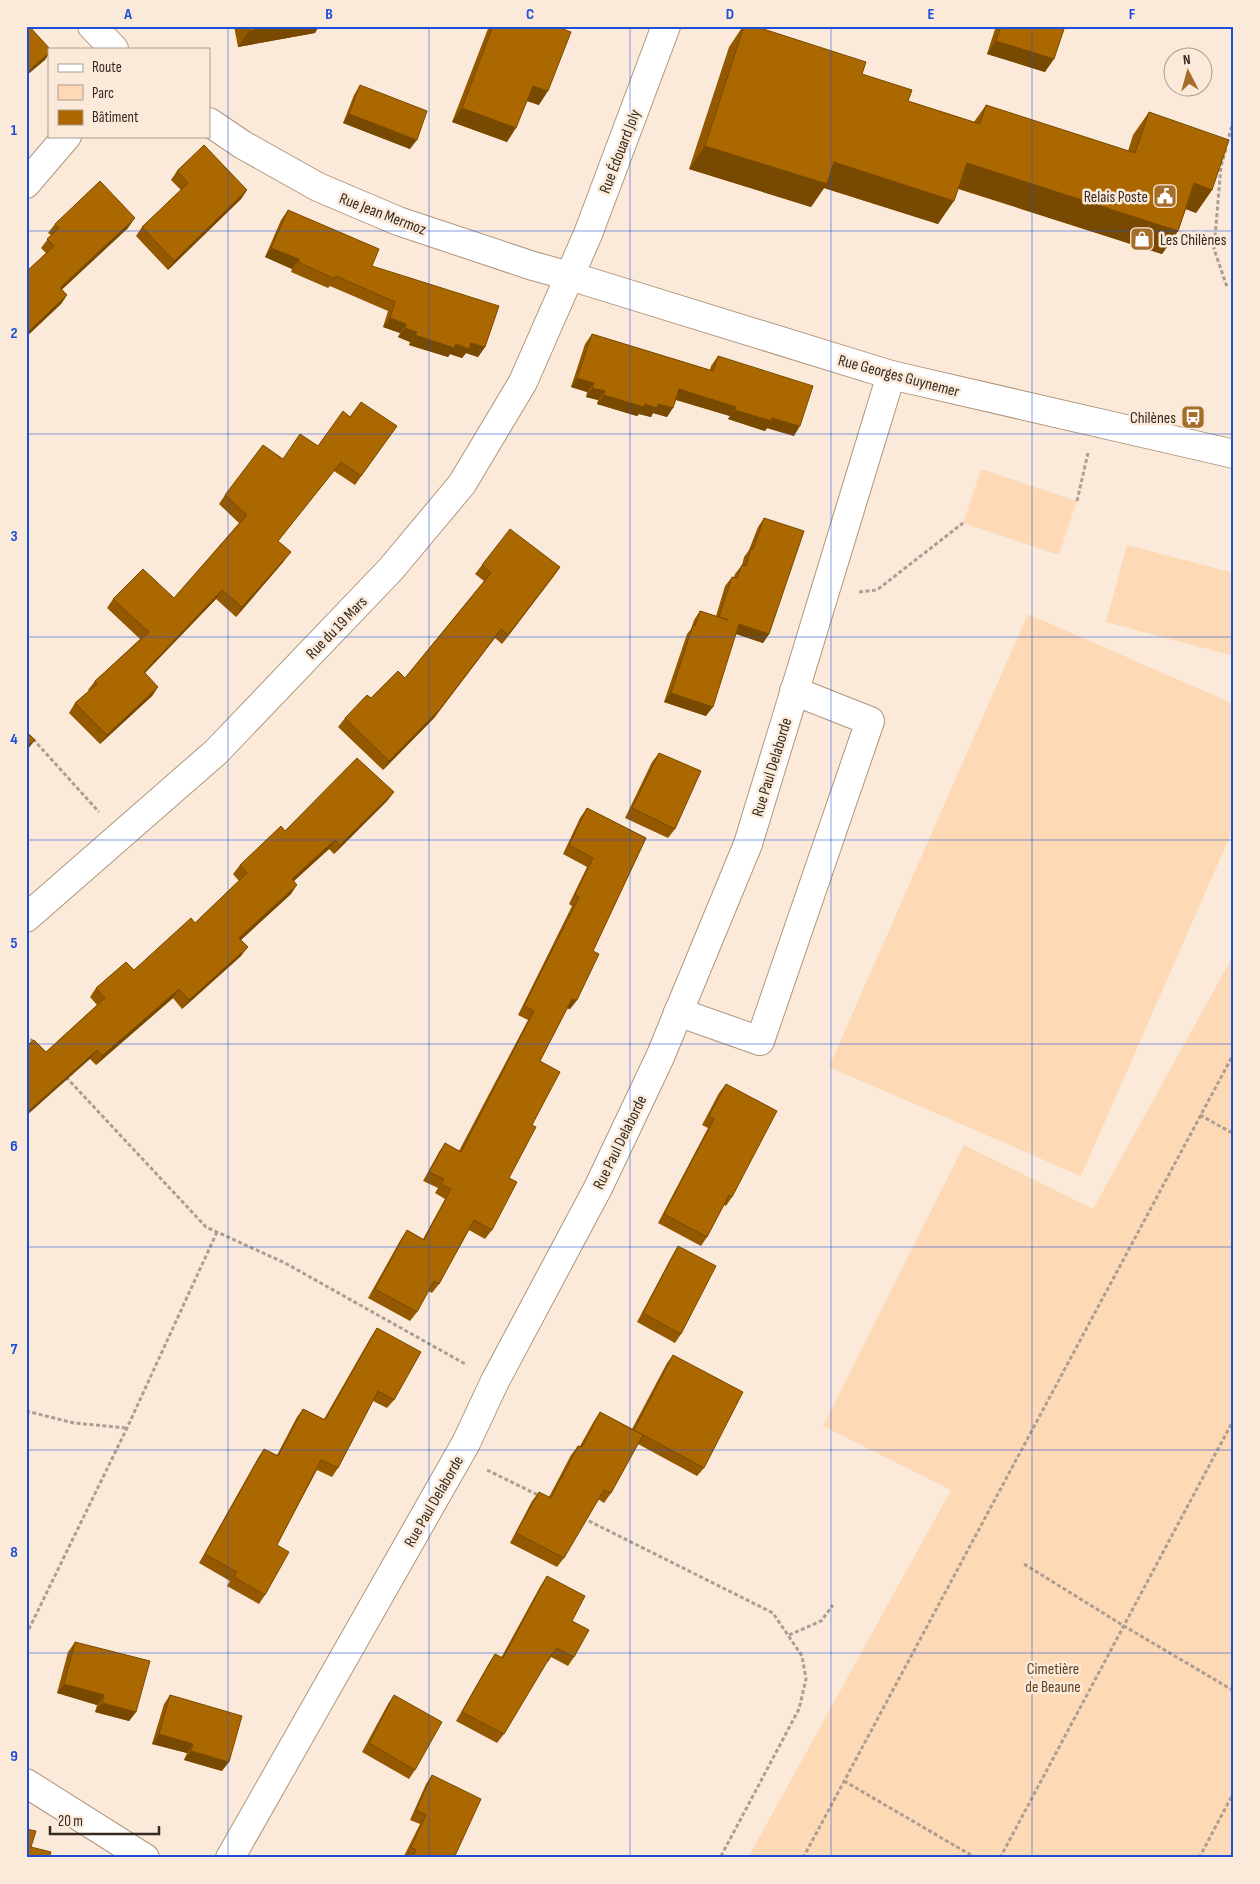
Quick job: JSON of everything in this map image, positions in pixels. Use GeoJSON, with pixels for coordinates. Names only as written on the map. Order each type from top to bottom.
{"type":"FeatureCollection","features":[{"type":"Feature","properties":{"kind":"street"},"geometry":{"type":"LineString","coordinates":[[92,26],[113,48]]}},
{"type":"Feature","properties":{"kind":"street","name":"Rue Édouard Joly"},"geometry":{"type":"LineString","coordinates":[[570,276],[666,26]]}},
{"type":"Feature","properties":{"kind":"street","name":"Rue Jean Mermoz"},"geometry":{"type":"LineString","coordinates":[[210,123],[243,145],[318,187],[398,221],[533,266],[570,276]]}},
{"type":"Feature","properties":{"kind":"street"},"geometry":{"type":"LineString","coordinates":[[26,184],[65,138]]}},
{"type":"Feature","properties":{"kind":"street","name":"Rue Georges Guynemer"},"geometry":{"type":"LineString","coordinates":[[570,276],[891,375],[1234,454]]}},
{"type":"Feature","properties":{"kind":"street","name":"Rue du 19 Mars"},"geometry":{"type":"LineString","coordinates":[[26,918],[121,837],[216,752],[391,569],[462,484],[523,382],[570,276]]}},
{"type":"Feature","properties":{"kind":"street","name":"Rue Paul Delaborde"},"geometry":{"type":"LineString","coordinates":[[230,1858],[459,1455],[495,1381],[598,1188],[660,1057],[748,844],[891,375]]}},
{"type":"Feature","properties":{"kind":"street"},"geometry":{"type":"LineString","coordinates":[[678,1012],[760,1041],[870,720],[794,691]]}},
{"type":"Feature","properties":{"kind":"street"},"geometry":{"type":"LineString","coordinates":[[26,1783],[144,1858]]}},
{"type":"Feature","properties":{"kind":"path"},"geometry":{"type":"LineString","coordinates":[[1227,287],[1214,249],[1221,166],[1234,119]]}},
{"type":"Feature","properties":{"kind":"path"},"geometry":{"type":"LineString","coordinates":[[1077,501],[1095,422]]}},
{"type":"Feature","properties":{"kind":"path"},"geometry":{"type":"LineString","coordinates":[[823,596],[876,590],[962,522]]}},
{"type":"Feature","properties":{"kind":"path"},"geometry":{"type":"LineString","coordinates":[[33,738],[121,837]]}},
{"type":"Feature","properties":{"kind":"path"},"geometry":{"type":"LineString","coordinates":[[26,1034],[40,1049]]}},
{"type":"Feature","properties":{"kind":"path"},"geometry":{"type":"LineString","coordinates":[[803,1858],[1234,1053]]}},
{"type":"Feature","properties":{"kind":"path"},"geometry":{"type":"LineString","coordinates":[[60,1070],[206,1227],[285,1263],[495,1381]]}},
{"type":"Feature","properties":{"kind":"path"},"geometry":{"type":"LineString","coordinates":[[1200,1116],[1234,1134]]}},
{"type":"Feature","properties":{"kind":"path"},"geometry":{"type":"LineString","coordinates":[[26,1635],[127,1428],[217,1232]]}},
{"type":"Feature","properties":{"kind":"path"},"geometry":{"type":"LineString","coordinates":[[26,1410],[74,1423],[127,1428]]}},
{"type":"Feature","properties":{"kind":"path"},"geometry":{"type":"LineString","coordinates":[[1000,1858],[1234,1419]]}},
{"type":"Feature","properties":{"kind":"path"},"geometry":{"type":"LineString","coordinates":[[459,1455],[546,1499]]}},
{"type":"Feature","properties":{"kind":"path"},"geometry":{"type":"LineString","coordinates":[[581,1516],[772,1612],[802,1656],[806,1679],[799,1709],[720,1858]]}},
{"type":"Feature","properties":{"kind":"path"},"geometry":{"type":"LineString","coordinates":[[1024,1564],[1234,1691]]}},
{"type":"Feature","properties":{"kind":"path"},"geometry":{"type":"LineString","coordinates":[[789,1635],[822,1621],[833,1605]]}},
{"type":"Feature","properties":{"kind":"path"},"geometry":{"type":"LineString","coordinates":[[844,1781],[976,1858]]}},
{"type":"Feature","properties":{"kind":"path"},"geometry":{"type":"LineString","coordinates":[[1199,1858],[1234,1792]]}},
{"type":"Feature","properties":{"kind":"green space"},"geometry":{"type":"Polygon","coordinates":[[[981,469],[1077,501],[1059,555],[963,523],[981,469]]]}},
{"type":"Feature","properties":{"kind":"green space"},"geometry":{"type":"Polygon","coordinates":[[[1127,545],[1234,573],[1234,656],[1106,622],[1127,545]]]}},
{"type":"Feature","properties":{"kind":"green space"},"geometry":{"type":"Polygon","coordinates":[[[1028,614],[1234,704],[1234,827],[1081,1176],[829,1067],[1028,614]]]}},
{"type":"Feature","properties":{"kind":"green space","name":"Cimetière de Beaune"},"geometry":{"type":"Polygon","coordinates":[[[1234,954],[1234,1858],[748,1858],[951,1490],[823,1426],[964,1145],[1093,1209],[1234,954]]]}},
{"type":"Feature","properties":{"kind":"building"},"geometry":{"type":"Polygon","coordinates":[[[26,26],[29,26],[49,48],[48,54],[26,73],[26,26]]]}},
{"type":"Feature","properties":{"kind":"building"},"geometry":{"type":"Polygon","coordinates":[[[248,26],[275,26],[249,31],[248,26]]]}},
{"type":"Feature","properties":{"kind":"building"},"geometry":{"type":"Polygon","coordinates":[[[493,26],[555,26],[571,32],[548,91],[533,86],[516,128],[462,108],[493,26]]]}},
{"type":"Feature","properties":{"kind":"building"},"geometry":{"type":"Polygon","coordinates":[[[744,26],[754,26],[866,62],[862,74],[912,90],[908,101],[980,124],[986,105],[1135,153],[1149,112],[1229,140],[1212,190],[1194,183],[1178,231],[967,163],[954,201],[834,162],[827,184],[705,146],[744,26]]]}},
{"type":"Feature","properties":{"kind":"building"},"geometry":{"type":"Polygon","coordinates":[[[1001,26],[1065,26],[1054,59],[996,41],[1001,26]]]}},
{"type":"Feature","properties":{"kind":"building"},"geometry":{"type":"Polygon","coordinates":[[[360,85],[427,111],[417,140],[349,114],[360,85]]]}},
{"type":"Feature","properties":{"kind":"building"},"geometry":{"type":"Polygon","coordinates":[[[204,145],[247,190],[174,261],[142,227],[188,183],[177,171],[204,145]]]}},
{"type":"Feature","properties":{"kind":"building"},"geometry":{"type":"Polygon","coordinates":[[[100,181],[135,218],[60,288],[67,295],[26,334],[26,272],[54,246],[47,239],[59,228],[55,224],[100,181]]]}},
{"type":"Feature","properties":{"kind":"building"},"geometry":{"type":"Polygon","coordinates":[[[288,210],[379,249],[372,266],[499,306],[485,347],[471,343],[469,349],[456,344],[454,348],[415,335],[417,332],[405,328],[406,324],[390,318],[395,302],[336,276],[335,279],[298,262],[299,259],[271,248],[288,210]]]}},
{"type":"Feature","properties":{"kind":"building"},"geometry":{"type":"Polygon","coordinates":[[[592,334],[713,371],[718,356],[813,386],[800,426],[772,418],[771,421],[735,410],[736,407],[679,389],[673,408],[658,404],[657,408],[645,404],[644,407],[604,395],[605,391],[592,388],[594,383],[577,378],[592,334]]]}},
{"type":"Feature","properties":{"kind":"building"},"geometry":{"type":"Polygon","coordinates":[[[361,402],[397,426],[361,476],[341,462],[278,541],[291,552],[242,607],[222,590],[144,672],[158,687],[107,735],[75,703],[97,684],[95,681],[149,632],[113,599],[143,569],[174,598],[247,515],[225,495],[263,445],[283,459],[300,434],[318,446],[343,411],[350,417],[361,402]]]}},
{"type":"Feature","properties":{"kind":"building"},"geometry":{"type":"Polygon","coordinates":[[[764,518],[804,531],[769,634],[739,624],[713,707],[671,693],[693,625],[695,626],[700,611],[728,620],[719,617],[732,577],[737,578],[742,565],[746,566],[751,548],[753,549],[764,518]]]}},
{"type":"Feature","properties":{"kind":"building"},"geometry":{"type":"Polygon","coordinates":[[[510,529],[560,567],[508,635],[501,629],[440,709],[389,761],[345,718],[367,695],[371,698],[398,671],[405,678],[491,573],[482,565],[510,529]]]}},
{"type":"Feature","properties":{"kind":"building"},"geometry":{"type":"Polygon","coordinates":[[[26,731],[35,740],[26,747],[26,731]]]}},
{"type":"Feature","properties":{"kind":"building"},"geometry":{"type":"Polygon","coordinates":[[[659,753],[701,771],[675,829],[632,808],[659,753]]]}},
{"type":"Feature","properties":{"kind":"building"},"geometry":{"type":"Polygon","coordinates":[[[357,758],[394,792],[340,845],[335,840],[292,879],[297,885],[239,938],[248,947],[189,1000],[179,989],[102,1056],[97,1050],[26,1113],[26,1046],[34,1040],[46,1052],[105,998],[96,988],[126,962],[134,970],[191,918],[195,923],[247,873],[240,865],[281,826],[285,831],[357,758]]]}},
{"type":"Feature","properties":{"kind":"building"},"geometry":{"type":"Polygon","coordinates":[[[587,808],[646,838],[593,951],[599,954],[577,1000],[572,999],[540,1061],[560,1072],[532,1125],[536,1127],[509,1178],[517,1182],[492,1230],[474,1220],[439,1284],[434,1281],[417,1312],[375,1289],[407,1230],[424,1240],[451,1189],[441,1184],[444,1179],[429,1172],[445,1143],[461,1152],[534,1011],[524,1006],[579,897],[575,895],[593,858],[569,845],[587,808]]]}},
{"type":"Feature","properties":{"kind":"building"},"geometry":{"type":"Polygon","coordinates":[[[726,1084],[777,1111],[732,1197],[729,1195],[707,1237],[664,1214],[714,1119],[709,1116],[726,1084]]]}},
{"type":"Feature","properties":{"kind":"building"},"geometry":{"type":"Polygon","coordinates":[[[678,1246],[716,1266],[681,1334],[643,1313],[678,1246]]]}},
{"type":"Feature","properties":{"kind":"building"},"geometry":{"type":"Polygon","coordinates":[[[377,1328],[421,1352],[394,1400],[378,1391],[338,1468],[321,1460],[277,1545],[289,1552],[265,1595],[234,1577],[237,1572],[205,1554],[264,1449],[278,1456],[303,1409],[325,1420],[377,1328]]]}},
{"type":"Feature","properties":{"kind":"building"},"geometry":{"type":"Polygon","coordinates":[[[673,1355],[743,1392],[704,1468],[634,1430],[673,1355]]]}},
{"type":"Feature","properties":{"kind":"building"},"geometry":{"type":"Polygon","coordinates":[[[600,1412],[643,1435],[611,1493],[604,1490],[564,1558],[516,1533],[539,1492],[551,1498],[578,1446],[582,1447],[600,1412]]]}},
{"type":"Feature","properties":{"kind":"building"},"geometry":{"type":"Polygon","coordinates":[[[547,1576],[585,1596],[572,1621],[589,1630],[574,1657],[557,1648],[553,1652],[504,1734],[462,1712],[495,1654],[503,1658],[547,1576]]]}},
{"type":"Feature","properties":{"kind":"building"},"geometry":{"type":"Polygon","coordinates":[[[75,1642],[150,1661],[136,1712],[102,1703],[104,1695],[64,1684],[75,1642]]]}},
{"type":"Feature","properties":{"kind":"building"},"geometry":{"type":"Polygon","coordinates":[[[170,1695],[242,1716],[229,1762],[191,1751],[193,1744],[159,1734],[170,1695]]]}},
{"type":"Feature","properties":{"kind":"building"},"geometry":{"type":"Polygon","coordinates":[[[394,1695],[442,1722],[415,1770],[369,1743],[394,1695]]]}},
{"type":"Feature","properties":{"kind":"building"},"geometry":{"type":"Polygon","coordinates":[[[432,1775],[481,1799],[454,1858],[412,1858],[416,1850],[411,1847],[426,1815],[416,1810],[432,1775]]]}},
{"type":"Feature","properties":{"kind":"building"},"geometry":{"type":"Polygon","coordinates":[[[26,1829],[36,1831],[31,1847],[51,1852],[49,1858],[26,1858],[26,1829]]]}},
{"type":"Feature","properties":{"kind":"place","name":"Relais Poste"},"geometry":{"type":"Point","coordinates":[1165,196]}},
{"type":"Feature","properties":{"kind":"place","name":"Les Chilènes"},"geometry":{"type":"Point","coordinates":[1142,239]}},
{"type":"Feature","properties":{"kind":"place","name":"Chilènes"},"geometry":{"type":"Point","coordinates":[1193,417]}}]}
